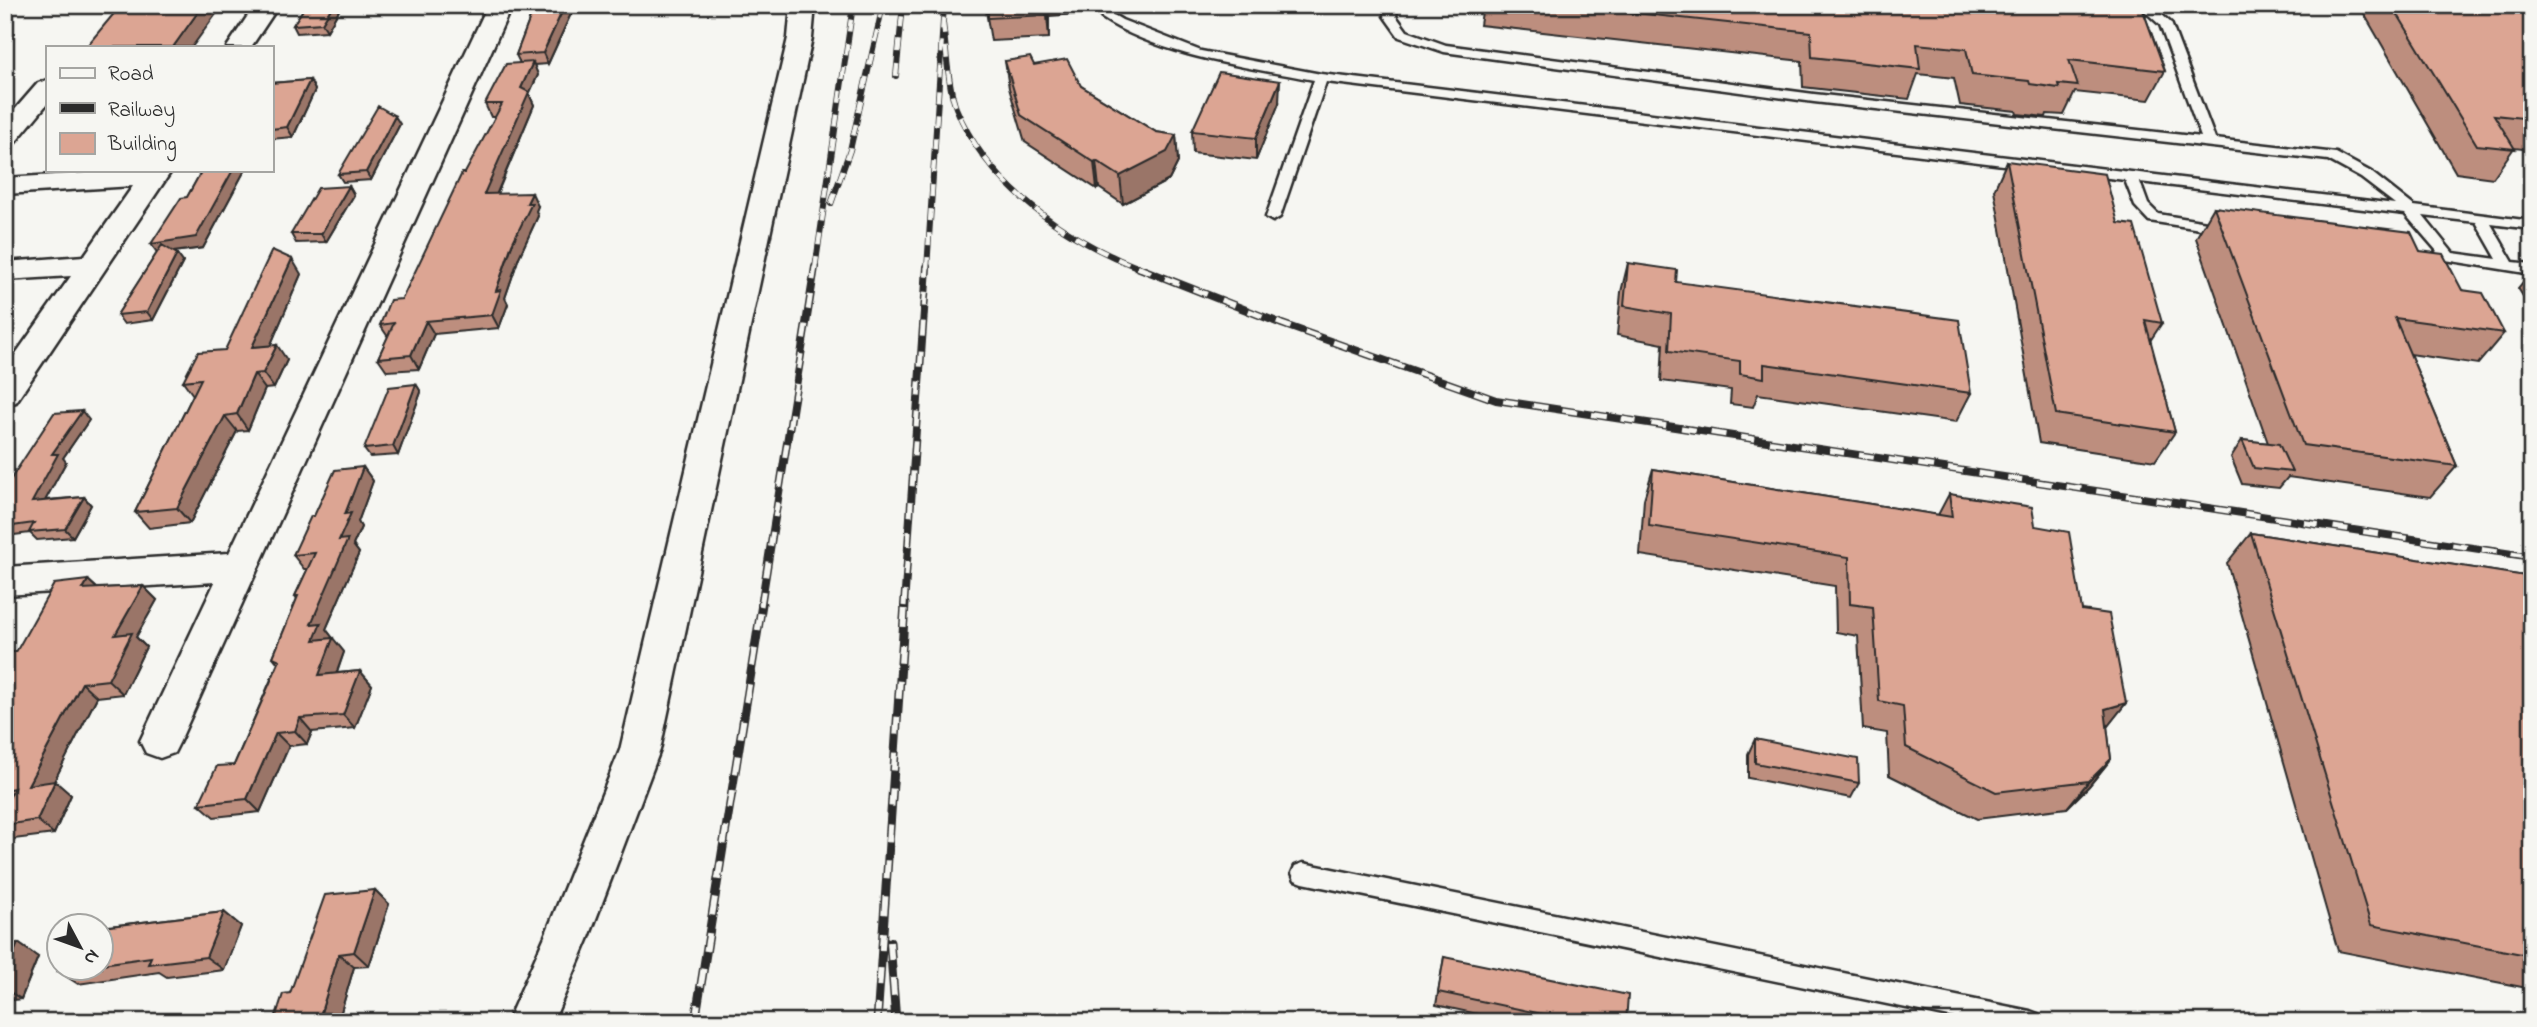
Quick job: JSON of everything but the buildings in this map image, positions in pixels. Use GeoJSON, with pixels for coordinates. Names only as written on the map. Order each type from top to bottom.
{"type":"FeatureCollection","features":[{"type":"Feature","properties":{"kind":"street"},"geometry":{"type":"LineString","coordinates":[[240,46],[267,5]]}},
{"type":"Feature","properties":{"kind":"street"},"geometry":{"type":"LineString","coordinates":[[160,741],[500,5]]}},
{"type":"Feature","properties":{"kind":"street"},"geometry":{"type":"LineString","coordinates":[[530,1022],[566,940],[640,750],[800,38],[803,5]]}},
{"type":"Feature","properties":{"kind":"street"},"geometry":{"type":"LineString","coordinates":[[5,138],[46,89]]}},
{"type":"Feature","properties":{"kind":"street"},"geometry":{"type":"LineString","coordinates":[[5,186],[155,174]]}},
{"type":"Feature","properties":{"kind":"street"},"geometry":{"type":"LineString","coordinates":[[5,394],[155,174]]}},
{"type":"Feature","properties":{"kind":"street"},"geometry":{"type":"LineString","coordinates":[[5,271],[92,265]]}},
{"type":"Feature","properties":{"kind":"street"},"geometry":{"type":"LineString","coordinates":[[5,581],[242,566]]}},
{"type":"Feature","properties":{"kind":"lane"},"geometry":{"type":"LineString","coordinates":[[1105,5],[1106,15],[1118,23],[1198,54],[1321,79],[2532,225]]}},
{"type":"Feature","properties":{"kind":"lane"},"geometry":{"type":"LineString","coordinates":[[1392,5],[1390,16],[1404,34],[1444,48],[1814,98],[2331,156],[2381,183],[2410,210],[2448,256]]}},
{"type":"Feature","properties":{"kind":"lane"},"geometry":{"type":"LineString","coordinates":[[2144,5],[2165,23],[2210,143]]}},
{"type":"Feature","properties":{"kind":"lane"},"geometry":{"type":"LineString","coordinates":[[1273,218],[1321,79]]}},
{"type":"Feature","properties":{"kind":"lane"},"geometry":{"type":"LineString","coordinates":[[2131,177],[2142,206],[2154,218],[2246,232]]}},
{"type":"Feature","properties":{"kind":"lane"},"geometry":{"type":"LineString","coordinates":[[2481,219],[2508,265]]}},
{"type":"Feature","properties":{"kind":"lane"},"geometry":{"type":"LineString","coordinates":[[2421,253],[2532,269]]}},
{"type":"Feature","properties":{"kind":"lane"},"geometry":{"type":"LineString","coordinates":[[1303,873],[2031,1022]]}},
{"type":"Feature","properties":{"kind":"railway"},"geometry":{"type":"LineString","coordinates":[[815,269],[853,5]]}},
{"type":"Feature","properties":{"kind":"railway"},"geometry":{"type":"LineString","coordinates":[[831,204],[850,150],[883,5]]}},
{"type":"Feature","properties":{"kind":"railway"},"geometry":{"type":"LineString","coordinates":[[896,76],[903,5]]}},
{"type":"Feature","properties":{"kind":"railway"},"geometry":{"type":"LineString","coordinates":[[927,269],[944,5]]}},
{"type":"Feature","properties":{"kind":"railway"},"geometry":{"type":"LineString","coordinates":[[943,23],[953,100],[970,136],[988,162],[1009,186],[1058,226],[1085,243],[1141,269]]}},
{"type":"Feature","properties":{"kind":"railway"},"geometry":{"type":"LineString","coordinates":[[761,606],[815,267]]}},
{"type":"Feature","properties":{"kind":"railway"},"geometry":{"type":"LineString","coordinates":[[904,606],[927,267]]}},
{"type":"Feature","properties":{"kind":"railway"},"geometry":{"type":"LineString","coordinates":[[1137,267],[1141,269]]}},
{"type":"Feature","properties":{"kind":"railway"},"geometry":{"type":"LineString","coordinates":[[1141,269],[1282,324],[1496,400],[2532,557]]}},
{"type":"Feature","properties":{"kind":"railway"},"geometry":{"type":"LineString","coordinates":[[695,1022],[762,604]]}},
{"type":"Feature","properties":{"kind":"railway"},"geometry":{"type":"LineString","coordinates":[[877,1022],[905,604]]}},
{"type":"Feature","properties":{"kind":"railway"},"geometry":{"type":"LineString","coordinates":[[890,942],[896,1022]]}}]}
